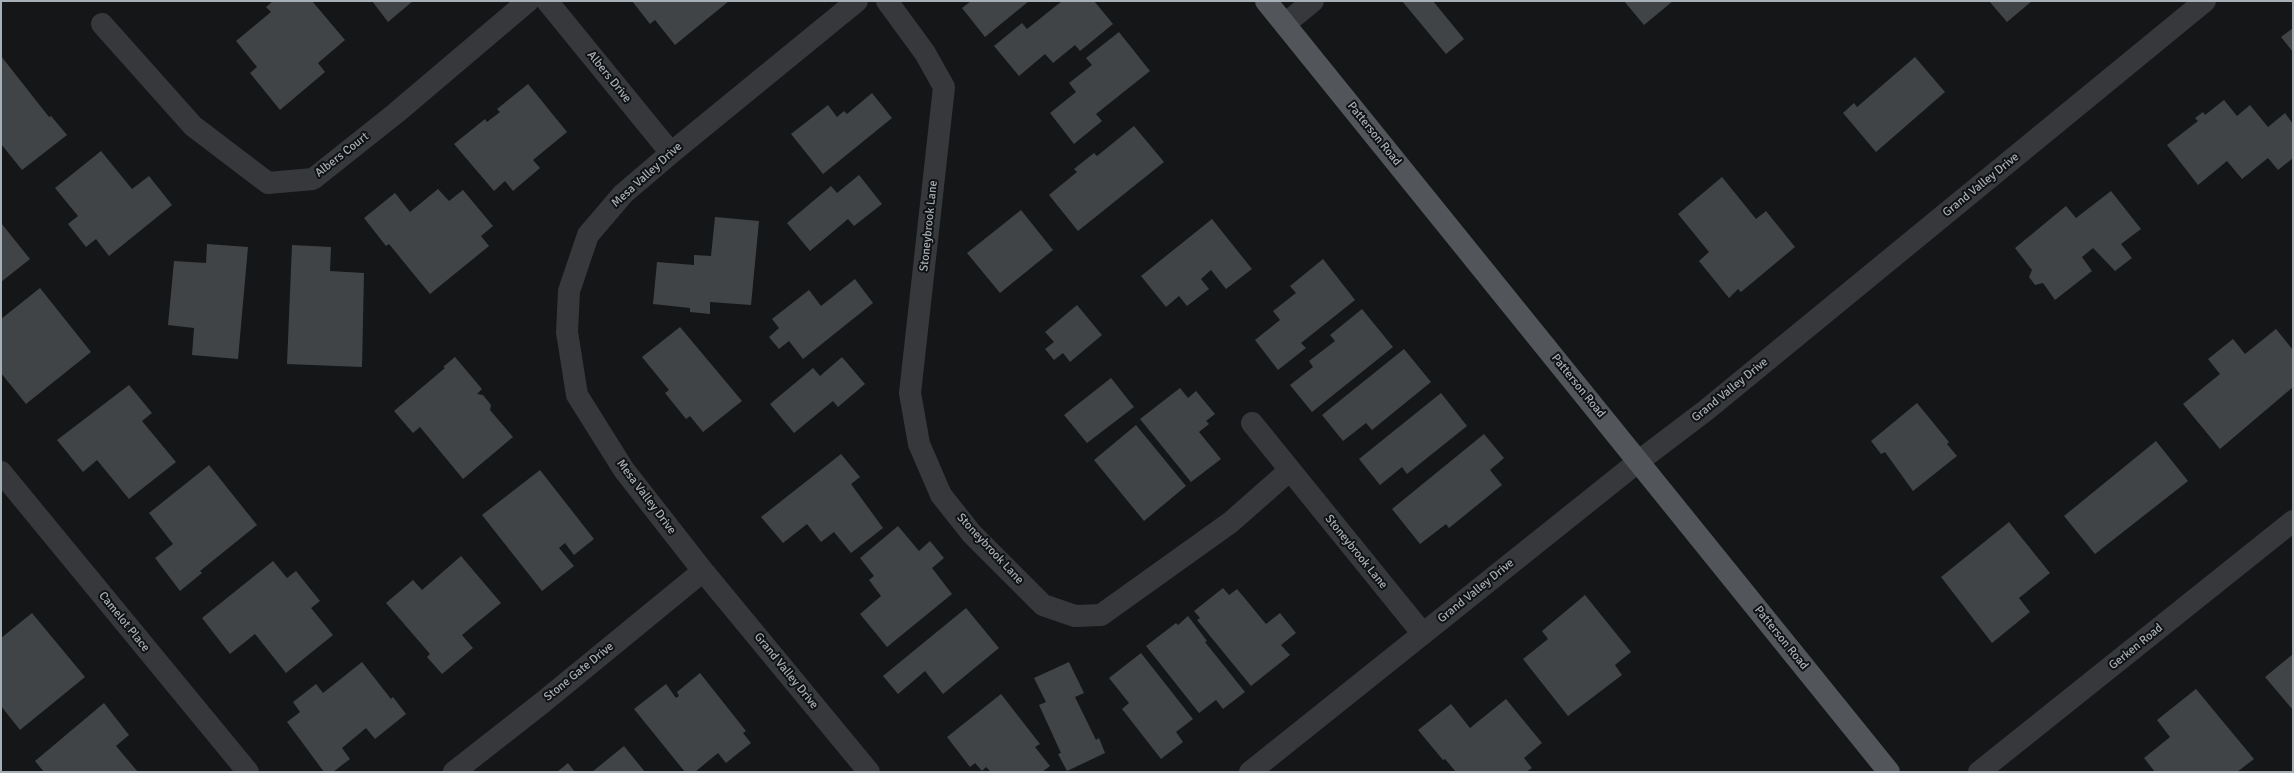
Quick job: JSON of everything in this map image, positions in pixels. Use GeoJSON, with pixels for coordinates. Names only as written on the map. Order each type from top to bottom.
{"type":"FeatureCollection","features":[{"type":"Feature","properties":{"kind":"main road","name":"Patterson Road"},"geometry":{"type":"LineString","coordinates":[[1266,1],[1889,772]]}},
{"type":"Feature","properties":{"kind":"street","name":"Albers Court"},"geometry":{"type":"LineString","coordinates":[[102,24],[193,126],[268,183],[313,179],[396,113],[528,1]]}},
{"type":"Feature","properties":{"kind":"street","name":"Albers Drive"},"geometry":{"type":"LineString","coordinates":[[548,1],[670,153]]}},
{"type":"Feature","properties":{"kind":"street","name":"Mesa Valley Drive"},"geometry":{"type":"LineString","coordinates":[[703,571],[624,470],[577,396],[567,332],[569,290],[588,235],[623,194],[670,153],[857,1]]}},
{"type":"Feature","properties":{"kind":"street","name":"Stoneybrook Lane"},"geometry":{"type":"LineString","coordinates":[[887,1],[926,53],[944,87],[910,393],[919,444],[922,452],[941,495],[972,534],[1043,605],[1075,616],[1101,615],[1231,522],[1290,470]]}},
{"type":"Feature","properties":{"kind":"street"},"geometry":{"type":"LineString","coordinates":[[1284,24],[1313,1]]}},
{"type":"Feature","properties":{"kind":"street","name":"Grand Valley Drive"},"geometry":{"type":"LineString","coordinates":[[1250,772],[1639,461],[1712,406],[2205,1]]}},
{"type":"Feature","properties":{"kind":"street","name":"Stoneybrook Lane"},"geometry":{"type":"LineString","coordinates":[[1252,423],[1423,634]]}},
{"type":"Feature","properties":{"kind":"street","name":"Camelot Place"},"geometry":{"type":"LineString","coordinates":[[1,472],[248,772]]}},
{"type":"Feature","properties":{"kind":"street","name":"Gerken Road"},"geometry":{"type":"LineString","coordinates":[[1979,772],[2293,521]]}},
{"type":"Feature","properties":{"kind":"street","name":"Grand Valley Drive"},"geometry":{"type":"LineString","coordinates":[[703,571],[869,772]]}},
{"type":"Feature","properties":{"kind":"street","name":"Stone Gate Drive"},"geometry":{"type":"LineString","coordinates":[[454,772],[542,703],[703,571]]}},
{"type":"Feature","properties":{"kind":"building"},"geometry":{"type":"Polygon","coordinates":[[[273,1],[312,1],[345,40],[318,63],[325,72],[280,110],[250,73],[257,67],[236,41],[271,12],[266,7],[273,1]]]}},
{"type":"Feature","properties":{"kind":"building"},"geometry":{"type":"Polygon","coordinates":[[[372,1],[413,1],[388,22],[372,1]]]}},
{"type":"Feature","properties":{"kind":"building"},"geometry":{"type":"Polygon","coordinates":[[[632,1],[729,1],[675,45],[655,20],[650,24],[632,1]]]}},
{"type":"Feature","properties":{"kind":"building"},"geometry":{"type":"Polygon","coordinates":[[[971,1],[1029,1],[985,37],[962,8],[971,1]]]}},
{"type":"Feature","properties":{"kind":"building"},"geometry":{"type":"Polygon","coordinates":[[[1062,1],[1094,1],[1113,24],[1080,51],[1075,45],[1053,63],[1045,54],[1019,76],[994,46],[1022,23],[1027,29],[1062,1]]]}},
{"type":"Feature","properties":{"kind":"building"},"geometry":{"type":"Polygon","coordinates":[[[1402,1],[1433,1],[1464,39],[1446,54],[1402,1]]]}},
{"type":"Feature","properties":{"kind":"building"},"geometry":{"type":"Polygon","coordinates":[[[1624,1],[1673,1],[1644,25],[1624,1]]]}},
{"type":"Feature","properties":{"kind":"building"},"geometry":{"type":"Polygon","coordinates":[[[1989,1],[2032,1],[2007,22],[1989,1]]]}},
{"type":"Feature","properties":{"kind":"building"},"geometry":{"type":"Polygon","coordinates":[[[2293,28],[2293,52],[2281,37],[2293,28]]]}},
{"type":"Feature","properties":{"kind":"building"},"geometry":{"type":"Polygon","coordinates":[[[1119,32],[1150,71],[1096,114],[1102,121],[1074,144],[1050,113],[1076,92],[1069,83],[1092,65],[1086,58],[1119,32]]]}},
{"type":"Feature","properties":{"kind":"building"},"geometry":{"type":"Polygon","coordinates":[[[1,56],[49,117],[51,116],[67,135],[22,170],[1,144],[1,56]]]}},
{"type":"Feature","properties":{"kind":"building"},"geometry":{"type":"Polygon","coordinates":[[[1915,57],[1945,92],[1876,152],[1843,113],[1854,103],[1857,107],[1915,57]]]}},
{"type":"Feature","properties":{"kind":"building"},"geometry":{"type":"Polygon","coordinates":[[[528,84],[567,132],[533,160],[540,168],[513,191],[505,181],[494,191],[454,144],[485,119],[487,122],[500,112],[497,109],[528,84]]]}},
{"type":"Feature","properties":{"kind":"building"},"geometry":{"type":"Polygon","coordinates":[[[872,93],[892,118],[823,174],[791,134],[828,105],[837,117],[844,111],[847,114],[872,93]]]}},
{"type":"Feature","properties":{"kind":"building"},"geometry":{"type":"Polygon","coordinates":[[[2224,100],[2237,116],[2250,105],[2268,127],[2285,113],[2293,124],[2293,158],[2278,170],[2268,158],[2242,179],[2227,161],[2198,185],[2167,145],[2198,121],[2195,118],[2203,112],[2205,115],[2224,100]]]}},
{"type":"Feature","properties":{"kind":"building"},"geometry":{"type":"Polygon","coordinates":[[[1134,126],[1164,162],[1078,231],[1049,195],[1077,172],[1074,169],[1094,153],[1097,156],[1134,126]]]}},
{"type":"Feature","properties":{"kind":"building"},"geometry":{"type":"Polygon","coordinates":[[[101,151],[132,189],[149,176],[172,205],[109,256],[96,239],[86,247],[68,224],[78,216],[55,188],[101,151]]]}},
{"type":"Feature","properties":{"kind":"building"},"geometry":{"type":"Polygon","coordinates":[[[859,175],[882,204],[854,226],[848,219],[810,251],[787,223],[831,186],[837,193],[859,175]]]}},
{"type":"Feature","properties":{"kind":"building"},"geometry":{"type":"Polygon","coordinates":[[[1722,177],[1756,219],[1766,211],[1795,247],[1741,292],[1738,289],[1729,298],[1699,261],[1709,252],[1678,214],[1722,177]]]}},
{"type":"Feature","properties":{"kind":"building"},"geometry":{"type":"Polygon","coordinates":[[[438,189],[449,201],[463,190],[493,226],[481,236],[489,246],[430,294],[389,244],[386,246],[364,218],[395,193],[410,212],[438,189]]]}},
{"type":"Feature","properties":{"kind":"building"},"geometry":{"type":"Polygon","coordinates":[[[2111,191],[2141,229],[2121,244],[2132,258],[2115,271],[2093,248],[2082,257],[2092,271],[2055,300],[2043,283],[2035,285],[2029,277],[2032,270],[2015,248],[2066,206],[2076,218],[2111,191]]]}},
{"type":"Feature","properties":{"kind":"building"},"geometry":{"type":"Polygon","coordinates":[[[1021,210],[1053,250],[1000,293],[967,253],[1021,210]]]}},
{"type":"Feature","properties":{"kind":"building"},"geometry":{"type":"Polygon","coordinates":[[[715,217],[759,221],[751,305],[710,302],[710,314],[690,312],[690,308],[653,304],[657,262],[694,265],[694,255],[711,256],[715,217]]]}},
{"type":"Feature","properties":{"kind":"building"},"geometry":{"type":"Polygon","coordinates":[[[1212,219],[1252,269],[1226,289],[1211,270],[1201,279],[1209,289],[1187,306],[1179,296],[1166,307],[1141,276],[1212,219]]]}},
{"type":"Feature","properties":{"kind":"building"},"geometry":{"type":"Polygon","coordinates":[[[1,223],[30,259],[1,282],[1,223]]]}},
{"type":"Feature","properties":{"kind":"building"},"geometry":{"type":"Polygon","coordinates":[[[207,244],[248,247],[238,359],[192,355],[194,328],[168,325],[174,261],[206,263],[207,244]]]}},
{"type":"Feature","properties":{"kind":"building"},"geometry":{"type":"Polygon","coordinates":[[[292,245],[331,247],[330,271],[364,273],[362,367],[287,364],[292,245]]]}},
{"type":"Feature","properties":{"kind":"building"},"geometry":{"type":"Polygon","coordinates":[[[1323,259],[1355,300],[1301,343],[1306,348],[1278,370],[1255,340],[1280,320],[1273,311],[1296,293],[1290,286],[1323,259]]]}},
{"type":"Feature","properties":{"kind":"building"},"geometry":{"type":"Polygon","coordinates":[[[855,279],[873,303],[803,359],[789,341],[779,349],[769,337],[779,328],[772,319],[809,290],[821,306],[855,279]]]}},
{"type":"Feature","properties":{"kind":"building"},"geometry":{"type":"Polygon","coordinates":[[[40,288],[91,352],[26,404],[1,373],[1,319],[40,288]]]}},
{"type":"Feature","properties":{"kind":"building"},"geometry":{"type":"Polygon","coordinates":[[[1077,305],[1102,335],[1070,362],[1063,353],[1054,360],[1045,349],[1054,342],[1045,332],[1077,305]]]}},
{"type":"Feature","properties":{"kind":"building"},"geometry":{"type":"Polygon","coordinates":[[[1362,309],[1393,347],[1312,412],[1290,385],[1313,367],[1309,361],[1335,341],[1330,335],[1362,309]]]}},
{"type":"Feature","properties":{"kind":"building"},"geometry":{"type":"Polygon","coordinates":[[[680,327],[742,401],[703,432],[690,416],[686,419],[665,393],[669,390],[642,357],[680,327]]]}},
{"type":"Feature","properties":{"kind":"building"},"geometry":{"type":"Polygon","coordinates":[[[2276,329],[2293,350],[2293,387],[2220,449],[2183,404],[2220,374],[2208,359],[2233,339],[2245,354],[2276,329]]]}},
{"type":"Feature","properties":{"kind":"building"},"geometry":{"type":"Polygon","coordinates":[[[1404,349],[1431,382],[1372,430],[1366,423],[1343,441],[1322,415],[1404,349]]]}},
{"type":"Feature","properties":{"kind":"building"},"geometry":{"type":"Polygon","coordinates":[[[455,357],[482,389],[477,394],[483,395],[491,405],[490,410],[513,437],[463,479],[420,427],[413,433],[394,411],[445,368],[443,367],[455,357]]]}},
{"type":"Feature","properties":{"kind":"building"},"geometry":{"type":"Polygon","coordinates":[[[842,357],[865,384],[838,407],[833,401],[794,433],[770,404],[813,368],[820,376],[842,357]]]}},
{"type":"Feature","properties":{"kind":"building"},"geometry":{"type":"Polygon","coordinates":[[[1111,378],[1134,407],[1087,443],[1064,415],[1111,378]]]}},
{"type":"Feature","properties":{"kind":"building"},"geometry":{"type":"Polygon","coordinates":[[[129,385],[152,413],[142,421],[176,462],[129,499],[97,460],[83,472],[57,440],[129,385]]]}},
{"type":"Feature","properties":{"kind":"building"},"geometry":{"type":"Polygon","coordinates":[[[1180,388],[1188,398],[1196,391],[1215,414],[1206,421],[1209,424],[1199,432],[1221,459],[1191,482],[1140,419],[1180,388]]]}},
{"type":"Feature","properties":{"kind":"building"},"geometry":{"type":"Polygon","coordinates":[[[1441,393],[1467,426],[1407,474],[1402,467],[1380,485],[1359,459],[1441,393]]]}},
{"type":"Feature","properties":{"kind":"building"},"geometry":{"type":"Polygon","coordinates":[[[1917,403],[1949,442],[1947,444],[1957,456],[1913,491],[1885,452],[1881,454],[1871,441],[1917,403]]]}},
{"type":"Feature","properties":{"kind":"building"},"geometry":{"type":"Polygon","coordinates":[[[1136,425],[1186,486],[1144,521],[1094,460],[1136,425]]]}},
{"type":"Feature","properties":{"kind":"building"},"geometry":{"type":"Polygon","coordinates":[[[1484,434],[1504,458],[1490,470],[1502,485],[1449,528],[1446,524],[1420,544],[1392,509],[1484,434]]]}},
{"type":"Feature","properties":{"kind":"building"},"geometry":{"type":"Polygon","coordinates":[[[2156,441],[2188,481],[2095,554],[2064,516],[2156,441]]]}},
{"type":"Feature","properties":{"kind":"building"},"geometry":{"type":"Polygon","coordinates":[[[841,454],[860,477],[851,484],[883,528],[851,553],[834,532],[821,542],[807,524],[783,543],[761,517],[841,454]]]}},
{"type":"Feature","properties":{"kind":"building"},"geometry":{"type":"Polygon","coordinates":[[[209,465],[257,525],[200,571],[202,573],[180,591],[155,558],[173,544],[149,513],[209,465]]]}},
{"type":"Feature","properties":{"kind":"building"},"geometry":{"type":"Polygon","coordinates":[[[540,470],[594,539],[574,555],[565,543],[559,548],[574,566],[542,591],[482,515],[540,470]]]}},
{"type":"Feature","properties":{"kind":"building"},"geometry":{"type":"Polygon","coordinates":[[[2009,522],[2050,573],[2019,598],[2030,612],[1992,643],[1941,577],[2009,522]]]}},
{"type":"Feature","properties":{"kind":"building"},"geometry":{"type":"Polygon","coordinates":[[[898,526],[919,551],[930,541],[944,558],[932,568],[952,594],[887,647],[860,614],[881,596],[869,580],[874,576],[860,558],[898,526]]]}},
{"type":"Feature","properties":{"kind":"building"},"geometry":{"type":"Polygon","coordinates":[[[461,556],[501,603],[462,635],[473,648],[442,674],[427,657],[430,654],[386,603],[413,580],[422,590],[461,556]]]}},
{"type":"Feature","properties":{"kind":"building"},"geometry":{"type":"Polygon","coordinates":[[[273,561],[287,578],[296,571],[320,601],[311,608],[333,635],[286,673],[255,634],[230,654],[202,618],[273,561]]]}},
{"type":"Feature","properties":{"kind":"building"},"geometry":{"type":"Polygon","coordinates":[[[1223,588],[1229,595],[1237,589],[1266,624],[1280,613],[1296,633],[1281,645],[1290,655],[1251,686],[1197,620],[1200,618],[1194,611],[1223,588]]]}},
{"type":"Feature","properties":{"kind":"building"},"geometry":{"type":"Polygon","coordinates":[[[1585,595],[1631,652],[1615,665],[1622,675],[1568,716],[1523,659],[1548,639],[1542,631],[1585,595]]]}},
{"type":"Feature","properties":{"kind":"building"},"geometry":{"type":"Polygon","coordinates":[[[966,608],[999,648],[943,694],[925,671],[898,694],[883,676],[966,608]]]}},
{"type":"Feature","properties":{"kind":"building"},"geometry":{"type":"Polygon","coordinates":[[[32,613],[85,677],[20,730],[1,706],[1,638],[32,613]]]}},
{"type":"Feature","properties":{"kind":"building"},"geometry":{"type":"Polygon","coordinates":[[[1188,616],[1207,641],[1205,642],[1245,692],[1223,709],[1216,700],[1199,713],[1146,646],[1176,623],[1178,625],[1188,616]]]}},
{"type":"Feature","properties":{"kind":"building"},"geometry":{"type":"Polygon","coordinates":[[[1141,653],[1193,719],[1176,732],[1183,742],[1161,759],[1122,709],[1129,703],[1109,678],[1141,653]]]}},
{"type":"Feature","properties":{"kind":"building"},"geometry":{"type":"Polygon","coordinates":[[[2293,654],[2293,710],[2265,677],[2293,654]]]}},
{"type":"Feature","properties":{"kind":"building"},"geometry":{"type":"Polygon","coordinates":[[[362,662],[391,699],[393,697],[406,714],[375,739],[366,728],[342,748],[350,759],[333,772],[324,772],[287,722],[300,712],[293,702],[316,684],[323,693],[362,662]]]}},
{"type":"Feature","properties":{"kind":"building"},"geometry":{"type":"Polygon","coordinates":[[[1069,662],[1084,693],[1075,697],[1096,740],[1099,738],[1105,753],[1067,771],[1058,754],[1061,753],[1039,705],[1046,702],[1034,678],[1069,662]]]}},
{"type":"Feature","properties":{"kind":"building"},"geometry":{"type":"Polygon","coordinates":[[[700,673],[746,731],[743,733],[751,743],[726,763],[718,753],[695,772],[685,772],[634,709],[666,684],[676,698],[679,696],[677,692],[700,673]]]}},
{"type":"Feature","properties":{"kind":"building"},"geometry":{"type":"Polygon","coordinates":[[[2196,689],[2254,759],[2237,772],[2155,772],[2144,758],[2170,737],[2157,720],[2196,689]]]}},
{"type":"Feature","properties":{"kind":"building"},"geometry":{"type":"Polygon","coordinates":[[[1001,694],[1040,744],[1035,747],[1050,766],[1042,772],[991,772],[986,767],[982,771],[975,763],[970,767],[947,737],[1001,694]]]}},
{"type":"Feature","properties":{"kind":"building"},"geometry":{"type":"Polygon","coordinates":[[[1506,699],[1542,743],[1524,758],[1532,768],[1526,772],[1456,772],[1445,759],[1443,760],[1418,730],[1451,704],[1470,728],[1506,699]]]}},
{"type":"Feature","properties":{"kind":"building"},"geometry":{"type":"Polygon","coordinates":[[[104,703],[129,735],[116,746],[138,772],[44,772],[35,761],[104,703]]]}},
{"type":"Feature","properties":{"kind":"building"},"geometry":{"type":"Polygon","coordinates":[[[624,746],[645,772],[592,772],[624,746]]]}},
{"type":"Feature","properties":{"kind":"building"},"geometry":{"type":"Polygon","coordinates":[[[568,763],[575,772],[557,772],[568,763]]]}}]}
